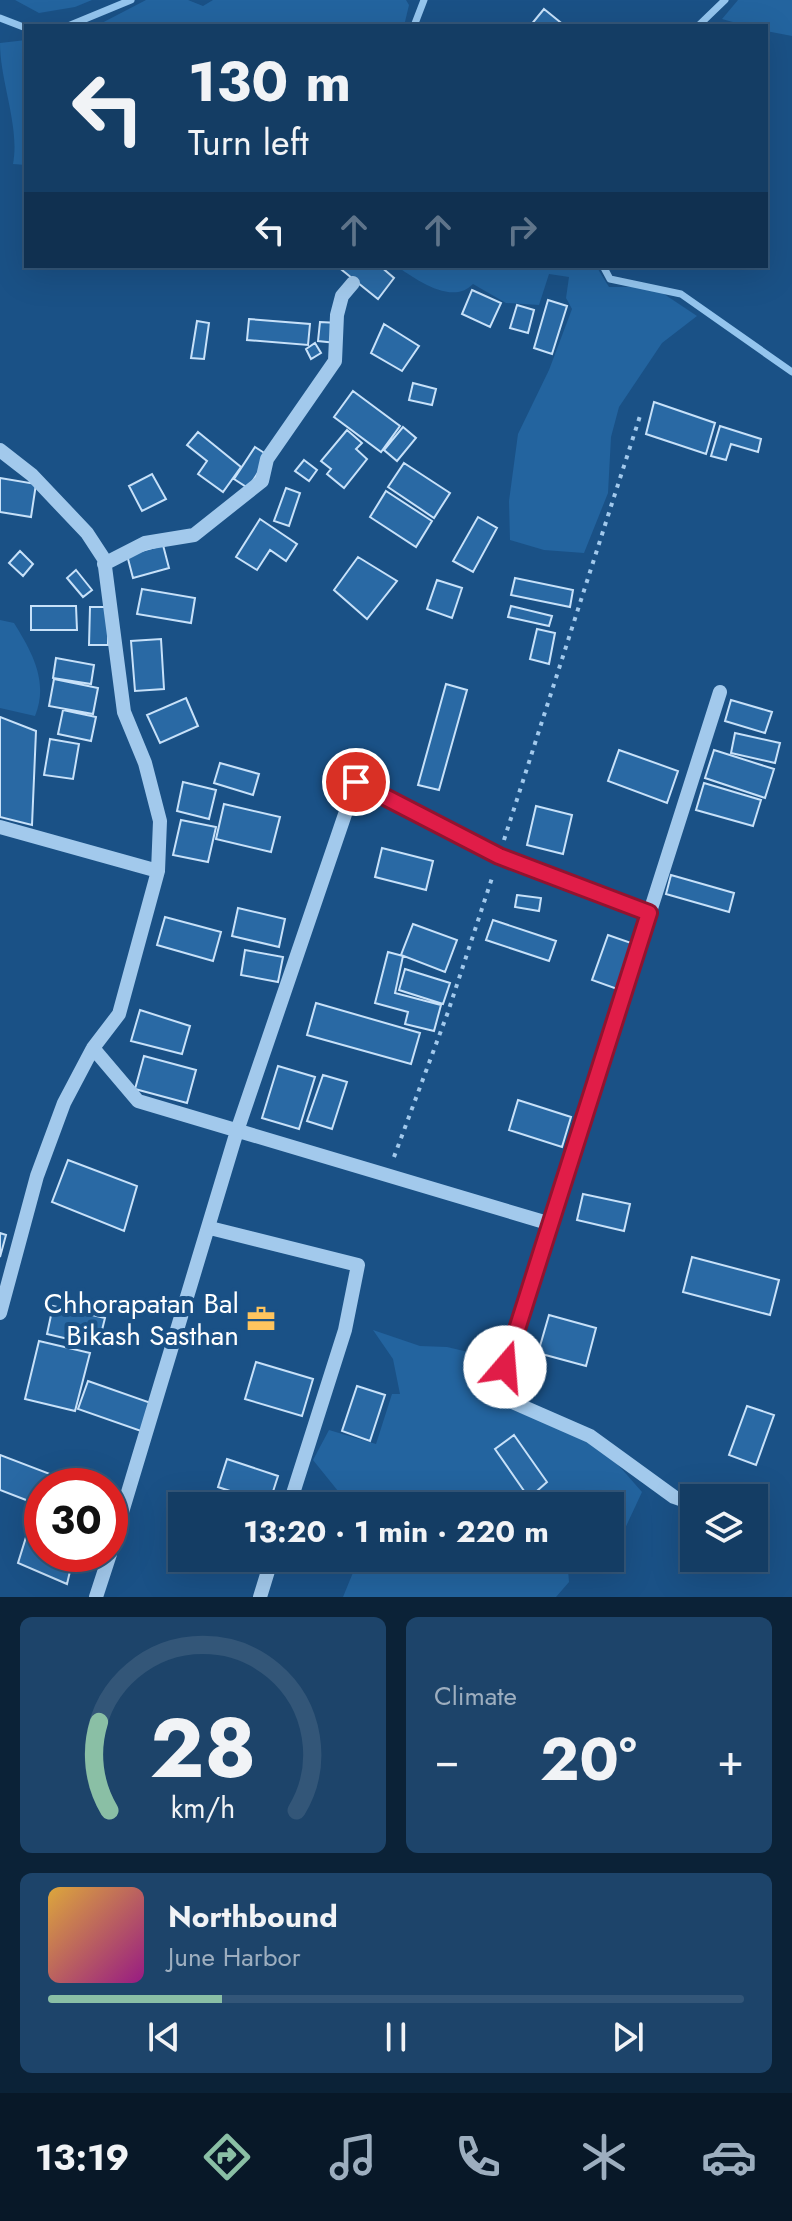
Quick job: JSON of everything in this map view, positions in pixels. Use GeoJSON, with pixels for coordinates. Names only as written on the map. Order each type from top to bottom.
{"type":"FeatureCollection","features":[{"type":"Feature","properties":{"kind":"street"},"geometry":{"type":"LineString","coordinates":[[104,564],[145,543],[194,535],[262,481],[267,459],[335,361],[337,315],[342,296],[353,283]]}},
{"type":"Feature","properties":{"kind":"street"},"geometry":{"type":"LineString","coordinates":[[0,450],[32,475],[87,533],[104,564],[124,712],[145,763],[160,821],[158,871],[119,1014],[93,1048],[64,1103],[37,1176],[2,1305]]}},
{"type":"Feature","properties":{"kind":"street"},"geometry":{"type":"LineString","coordinates":[[680,1499],[590,1436],[496,1395],[720,692]]}},
{"type":"Feature","properties":{"kind":"street"},"geometry":{"type":"LineString","coordinates":[[128,1494],[237,1131],[356,782],[499,856],[649,913]]}},
{"type":"Feature","properties":{"kind":"street"},"geometry":{"type":"LineString","coordinates":[[0,827],[158,871]]}},
{"type":"Feature","properties":{"kind":"street"},"geometry":{"type":"LineString","coordinates":[[93,1048],[138,1101],[551,1224]]}},
{"type":"Feature","properties":{"kind":"street"},"geometry":{"type":"LineString","coordinates":[[210,1228],[358,1265],[345,1330],[293,1492]]}},
{"type":"Feature","properties":{"kind":"street"},"geometry":{"type":"LineString","coordinates":[[96,1597],[104,1572]]}},
{"type":"Feature","properties":{"kind":"street"},"geometry":{"type":"LineString","coordinates":[[260,1597],[268,1572]]}},
{"type":"Feature","properties":{"kind":"path"},"geometry":{"type":"LineString","coordinates":[[387,1176],[448,1012],[640,416]]}},
{"type":"Feature","properties":{"kind":"shaded area"},"geometry":{"type":"Polygon","coordinates":[[[15,0],[92,0],[75,7],[39,13],[15,0]]]}},
{"type":"Feature","properties":{"kind":"shaded area"},"geometry":{"type":"Polygon","coordinates":[[[146,0],[188,0],[203,6],[213,0],[406,0],[409,5],[404,24],[100,24],[146,0]]]}},
{"type":"Feature","properties":{"kind":"shaded area"},"geometry":{"type":"Polygon","coordinates":[[[738,0],[792,0],[792,36],[768,31],[768,24],[740,24],[722,19],[738,0]]]}},
{"type":"Feature","properties":{"kind":"shaded area"},"geometry":{"type":"Polygon","coordinates":[[[24,40],[24,165],[13,164],[14,135],[0,43],[24,40]]]}},
{"type":"Feature","properties":{"kind":"shaded area"},"geometry":{"type":"Polygon","coordinates":[[[399,268],[597,268],[609,287],[642,287],[661,292],[697,316],[662,343],[619,407],[611,437],[608,493],[584,553],[544,550],[510,540],[509,501],[518,434],[549,370],[572,309],[566,298],[569,277],[549,274],[539,305],[506,303],[473,284],[464,290],[445,291],[399,268]]]}},
{"type":"Feature","properties":{"kind":"shaded area"},"geometry":{"type":"Polygon","coordinates":[[[0,620],[14,623],[36,668],[40,691],[35,716],[0,708],[0,620]]]}},
{"type":"Feature","properties":{"kind":"shaded area"},"geometry":{"type":"Polygon","coordinates":[[[373,1330],[420,1346],[447,1347],[485,1356],[489,1398],[587,1440],[616,1463],[642,1492],[624,1531],[624,1492],[338,1491],[313,1460],[329,1430],[376,1444],[392,1394],[400,1394],[393,1359],[373,1330]]]}},
{"type":"Feature","properties":{"kind":"shaded area"},"geometry":{"type":"Polygon","coordinates":[[[353,1572],[568,1572],[569,1582],[556,1597],[343,1597],[353,1572]]]}},
{"type":"Feature","properties":{"kind":"building"},"geometry":{"type":"Polygon","coordinates":[[[544,9],[563,24],[532,24],[544,9]]]}},
{"type":"Feature","properties":{"kind":"building"},"geometry":{"type":"Polygon","coordinates":[[[339,268],[382,268],[394,278],[378,299],[339,268]]]}},
{"type":"Feature","properties":{"kind":"building"},"geometry":{"type":"Polygon","coordinates":[[[472,290],[501,303],[490,327],[462,314],[472,290]]]}},
{"type":"Feature","properties":{"kind":"building"},"geometry":{"type":"Polygon","coordinates":[[[548,300],[567,306],[552,354],[534,348],[548,300]]]}},
{"type":"Feature","properties":{"kind":"building"},"geometry":{"type":"Polygon","coordinates":[[[517,305],[534,310],[528,333],[510,328],[517,305]]]}},
{"type":"Feature","properties":{"kind":"building"},"geometry":{"type":"Polygon","coordinates":[[[249,319],[310,324],[308,345],[247,340],[249,319]]]}},
{"type":"Feature","properties":{"kind":"building"},"geometry":{"type":"Polygon","coordinates":[[[197,321],[209,323],[204,359],[191,358],[197,321]]]}},
{"type":"Feature","properties":{"kind":"building"},"geometry":{"type":"Polygon","coordinates":[[[320,322],[338,323],[336,343],[318,341],[320,322]]]}},
{"type":"Feature","properties":{"kind":"building"},"geometry":{"type":"Polygon","coordinates":[[[384,324],[419,346],[402,371],[371,353],[384,324]]]}},
{"type":"Feature","properties":{"kind":"building"},"geometry":{"type":"Polygon","coordinates":[[[315,343],[321,353],[311,359],[306,349],[315,343]]]}},
{"type":"Feature","properties":{"kind":"building"},"geometry":{"type":"Polygon","coordinates":[[[413,383],[436,389],[432,405],[409,400],[413,383]]]}},
{"type":"Feature","properties":{"kind":"building"},"geometry":{"type":"Polygon","coordinates":[[[353,391],[400,426],[381,452],[334,417],[353,391]]]}},
{"type":"Feature","properties":{"kind":"building"},"geometry":{"type":"Polygon","coordinates":[[[654,402],[715,423],[706,454],[646,434],[654,402]]]}},
{"type":"Feature","properties":{"kind":"building"},"geometry":{"type":"Polygon","coordinates":[[[720,426],[761,439],[758,452],[731,444],[726,460],[711,456],[720,426]]]}},
{"type":"Feature","properties":{"kind":"building"},"geometry":{"type":"Polygon","coordinates":[[[403,427],[416,438],[397,461],[384,450],[403,427]]]}},
{"type":"Feature","properties":{"kind":"building"},"geometry":{"type":"Polygon","coordinates":[[[347,430],[362,443],[356,449],[367,459],[344,488],[327,474],[331,469],[321,461],[347,430]]]}},
{"type":"Feature","properties":{"kind":"building"},"geometry":{"type":"Polygon","coordinates":[[[198,432],[241,467],[223,492],[198,474],[207,461],[187,445],[198,432]]]}},
{"type":"Feature","properties":{"kind":"building"},"geometry":{"type":"Polygon","coordinates":[[[255,447],[269,456],[248,488],[234,479],[255,447]]]}},
{"type":"Feature","properties":{"kind":"building"},"geometry":{"type":"Polygon","coordinates":[[[304,460],[317,470],[309,481],[295,471],[304,460]]]}},
{"type":"Feature","properties":{"kind":"building"},"geometry":{"type":"Polygon","coordinates":[[[404,463],[450,493],[434,518],[388,487],[404,463]]]}},
{"type":"Feature","properties":{"kind":"building"},"geometry":{"type":"Polygon","coordinates":[[[152,474],[166,499],[142,511],[129,486],[152,474]]]}},
{"type":"Feature","properties":{"kind":"building"},"geometry":{"type":"Polygon","coordinates":[[[0,478],[36,484],[31,517],[0,512],[0,478]]]}},
{"type":"Feature","properties":{"kind":"building"},"geometry":{"type":"Polygon","coordinates":[[[286,488],[300,493],[289,526],[274,521],[286,488]]]}},
{"type":"Feature","properties":{"kind":"building"},"geometry":{"type":"Polygon","coordinates":[[[386,491],[432,521],[416,547],[370,517],[386,491]]]}},
{"type":"Feature","properties":{"kind":"building"},"geometry":{"type":"Polygon","coordinates":[[[478,517],[497,528],[473,572],[453,561],[478,517]]]}},
{"type":"Feature","properties":{"kind":"building"},"geometry":{"type":"Polygon","coordinates":[[[260,519],[297,544],[286,561],[270,550],[257,570],[236,557],[260,519]]]}},
{"type":"Feature","properties":{"kind":"building"},"geometry":{"type":"Polygon","coordinates":[[[163,545],[169,568],[133,578],[127,555],[163,545]]]}},
{"type":"Feature","properties":{"kind":"building"},"geometry":{"type":"Polygon","coordinates":[[[20,551],[33,564],[23,576],[9,563],[20,551]]]}},
{"type":"Feature","properties":{"kind":"building"},"geometry":{"type":"Polygon","coordinates":[[[358,557],[397,581],[367,619],[334,590],[358,557]]]}},
{"type":"Feature","properties":{"kind":"building"},"geometry":{"type":"Polygon","coordinates":[[[76,570],[92,590],[83,597],[67,578],[76,570]]]}},
{"type":"Feature","properties":{"kind":"building"},"geometry":{"type":"Polygon","coordinates":[[[515,578],[573,590],[570,607],[511,595],[515,578]]]}},
{"type":"Feature","properties":{"kind":"building"},"geometry":{"type":"Polygon","coordinates":[[[437,580],[462,588],[452,618],[427,609],[437,580]]]}},
{"type":"Feature","properties":{"kind":"building"},"geometry":{"type":"Polygon","coordinates":[[[142,589],[195,598],[191,623],[137,614],[142,589]]]}},
{"type":"Feature","properties":{"kind":"building"},"geometry":{"type":"Polygon","coordinates":[[[31,606],[76,606],[77,630],[31,630],[31,606]]]}},
{"type":"Feature","properties":{"kind":"building"},"geometry":{"type":"Polygon","coordinates":[[[511,606],[552,616],[549,626],[508,617],[511,606]]]}},
{"type":"Feature","properties":{"kind":"building"},"geometry":{"type":"Polygon","coordinates":[[[90,607],[108,607],[108,645],[89,645],[90,607]]]}},
{"type":"Feature","properties":{"kind":"building"},"geometry":{"type":"Polygon","coordinates":[[[537,629],[555,633],[549,664],[530,659],[537,629]]]}},
{"type":"Feature","properties":{"kind":"building"},"geometry":{"type":"Polygon","coordinates":[[[161,639],[164,689],[135,691],[131,641],[161,639]]]}},
{"type":"Feature","properties":{"kind":"building"},"geometry":{"type":"Polygon","coordinates":[[[56,658],[94,665],[91,684],[53,678],[56,658]]]}},
{"type":"Feature","properties":{"kind":"building"},"geometry":{"type":"Polygon","coordinates":[[[54,679],[98,688],[93,714],[49,706],[54,679]]]}},
{"type":"Feature","properties":{"kind":"building"},"geometry":{"type":"Polygon","coordinates":[[[446,684],[467,690],[439,790],[418,785],[446,684]]]}},
{"type":"Feature","properties":{"kind":"building"},"geometry":{"type":"Polygon","coordinates":[[[186,698],[198,726],[160,743],[147,715],[186,698]]]}},
{"type":"Feature","properties":{"kind":"building"},"geometry":{"type":"Polygon","coordinates":[[[731,700],[772,712],[765,733],[725,721],[731,700]]]}},
{"type":"Feature","properties":{"kind":"building"},"geometry":{"type":"Polygon","coordinates":[[[63,710],[96,717],[91,741],[58,734],[63,710]]]}},
{"type":"Feature","properties":{"kind":"building"},"geometry":{"type":"Polygon","coordinates":[[[0,717],[36,731],[32,825],[0,817],[0,717]]]}},
{"type":"Feature","properties":{"kind":"building"},"geometry":{"type":"Polygon","coordinates":[[[735,733],[780,743],[775,763],[731,753],[735,733]]]}},
{"type":"Feature","properties":{"kind":"building"},"geometry":{"type":"Polygon","coordinates":[[[50,739],[79,744],[73,779],[44,775],[50,739]]]}},
{"type":"Feature","properties":{"kind":"building"},"geometry":{"type":"Polygon","coordinates":[[[619,750],[678,771],[667,803],[608,781],[619,750]]]}},
{"type":"Feature","properties":{"kind":"building"},"geometry":{"type":"Polygon","coordinates":[[[714,750],[774,769],[765,798],[705,778],[714,750]]]}},
{"type":"Feature","properties":{"kind":"building"},"geometry":{"type":"Polygon","coordinates":[[[220,763],[259,774],[253,795],[214,783],[220,763]]]}},
{"type":"Feature","properties":{"kind":"building"},"geometry":{"type":"Polygon","coordinates":[[[183,782],[216,790],[209,819],[177,811],[183,782]]]}},
{"type":"Feature","properties":{"kind":"building"},"geometry":{"type":"Polygon","coordinates":[[[704,783],[761,800],[753,826],[696,810],[704,783]]]}},
{"type":"Feature","properties":{"kind":"building"},"geometry":{"type":"Polygon","coordinates":[[[224,804],[280,817],[271,852],[216,839],[224,804]]]}},
{"type":"Feature","properties":{"kind":"building"},"geometry":{"type":"Polygon","coordinates":[[[536,806],[572,815],[563,854],[527,845],[536,806]]]}},
{"type":"Feature","properties":{"kind":"building"},"geometry":{"type":"Polygon","coordinates":[[[181,820],[216,827],[208,862],[173,855],[181,820]]]}},
{"type":"Feature","properties":{"kind":"building"},"geometry":{"type":"Polygon","coordinates":[[[382,848],[433,861],[426,890],[375,877],[382,848]]]}},
{"type":"Feature","properties":{"kind":"building"},"geometry":{"type":"Polygon","coordinates":[[[671,875],[734,893],[729,912],[666,894],[671,875]]]}},
{"type":"Feature","properties":{"kind":"building"},"geometry":{"type":"Polygon","coordinates":[[[517,895],[541,898],[539,911],[515,907],[517,895]]]}},
{"type":"Feature","properties":{"kind":"building"},"geometry":{"type":"Polygon","coordinates":[[[238,908],[285,919],[279,947],[232,936],[238,908]]]}},
{"type":"Feature","properties":{"kind":"building"},"geometry":{"type":"Polygon","coordinates":[[[165,917],[221,932],[213,961],[157,945],[165,917]]]}},
{"type":"Feature","properties":{"kind":"building"},"geometry":{"type":"Polygon","coordinates":[[[493,920],[556,941],[549,961],[486,940],[493,920]]]}},
{"type":"Feature","properties":{"kind":"building"},"geometry":{"type":"Polygon","coordinates":[[[413,924],[457,940],[445,972],[401,955],[413,924]]]}},
{"type":"Feature","properties":{"kind":"building"},"geometry":{"type":"Polygon","coordinates":[[[608,935],[637,945],[620,990],[592,980],[608,935]]]}},
{"type":"Feature","properties":{"kind":"building"},"geometry":{"type":"Polygon","coordinates":[[[245,950],[283,957],[278,982],[241,975],[245,950]]]}},
{"type":"Feature","properties":{"kind":"building"},"geometry":{"type":"Polygon","coordinates":[[[388,952],[403,956],[395,993],[441,1005],[434,1031],[405,1024],[408,1012],[375,1003],[388,952]]]}},
{"type":"Feature","properties":{"kind":"building"},"geometry":{"type":"Polygon","coordinates":[[[405,969],[450,983],[443,1004],[399,990],[405,969]]]}},
{"type":"Feature","properties":{"kind":"building"},"geometry":{"type":"Polygon","coordinates":[[[316,1003],[420,1033],[411,1064],[307,1035],[316,1003]]]}},
{"type":"Feature","properties":{"kind":"building"},"geometry":{"type":"Polygon","coordinates":[[[140,1010],[190,1026],[182,1054],[131,1041],[140,1010]]]}},
{"type":"Feature","properties":{"kind":"building"},"geometry":{"type":"Polygon","coordinates":[[[144,1056],[196,1070],[187,1103],[135,1089],[144,1056]]]}},
{"type":"Feature","properties":{"kind":"building"},"geometry":{"type":"Polygon","coordinates":[[[278,1066],[315,1077],[299,1129],[262,1118],[278,1066]]]}},
{"type":"Feature","properties":{"kind":"building"},"geometry":{"type":"Polygon","coordinates":[[[323,1075],[347,1082],[332,1129],[307,1121],[323,1075]]]}},
{"type":"Feature","properties":{"kind":"building"},"geometry":{"type":"Polygon","coordinates":[[[518,1100],[571,1117],[562,1147],[509,1130],[518,1100]]]}},
{"type":"Feature","properties":{"kind":"building"},"geometry":{"type":"Polygon","coordinates":[[[68,1160],[137,1186],[124,1231],[52,1202],[68,1160]]]}},
{"type":"Feature","properties":{"kind":"building"},"geometry":{"type":"Polygon","coordinates":[[[583,1194],[630,1204],[624,1231],[577,1220],[583,1194]]]}},
{"type":"Feature","properties":{"kind":"building"},"geometry":{"type":"Polygon","coordinates":[[[0,1233],[6,1235],[0,1257],[0,1233]]]}},
{"type":"Feature","properties":{"kind":"building"},"geometry":{"type":"Polygon","coordinates":[[[692,1257],[779,1280],[770,1315],[683,1292],[692,1257]]]}},
{"type":"Feature","properties":{"kind":"building"},"geometry":{"type":"Polygon","coordinates":[[[53,1306],[105,1318],[98,1346],[47,1334],[53,1306]]]}},
{"type":"Feature","properties":{"kind":"building"},"geometry":{"type":"Polygon","coordinates":[[[549,1315],[596,1328],[586,1366],[538,1353],[549,1315]]]}},
{"type":"Feature","properties":{"kind":"building"},"geometry":{"type":"Polygon","coordinates":[[[39,1341],[90,1353],[75,1411],[25,1399],[39,1341]]]}},
{"type":"Feature","properties":{"kind":"building"},"geometry":{"type":"Polygon","coordinates":[[[256,1362],[313,1379],[302,1416],[245,1399],[256,1362]]]}},
{"type":"Feature","properties":{"kind":"building"},"geometry":{"type":"Polygon","coordinates":[[[88,1381],[151,1403],[141,1431],[78,1409],[88,1381]]]}},
{"type":"Feature","properties":{"kind":"building"},"geometry":{"type":"Polygon","coordinates":[[[357,1386],[385,1395],[370,1441],[342,1431],[357,1386]]]}},
{"type":"Feature","properties":{"kind":"building"},"geometry":{"type":"Polygon","coordinates":[[[747,1406],[774,1415],[756,1465],[729,1455],[747,1406]]]}},
{"type":"Feature","properties":{"kind":"building"},"geometry":{"type":"Polygon","coordinates":[[[514,1435],[547,1482],[536,1492],[525,1492],[495,1449],[514,1435]]]}},
{"type":"Feature","properties":{"kind":"building"},"geometry":{"type":"Polygon","coordinates":[[[0,1455],[34,1468],[24,1468],[24,1499],[0,1490],[0,1455]]]}},
{"type":"Feature","properties":{"kind":"building"},"geometry":{"type":"Polygon","coordinates":[[[227,1459],[278,1476],[273,1492],[233,1492],[218,1487],[227,1459]]]}},
{"type":"Feature","properties":{"kind":"building"},"geometry":{"type":"Polygon","coordinates":[[[24,1544],[24,1566],[18,1563],[24,1544]]]}},
{"type":"Feature","properties":{"kind":"building"},"geometry":{"type":"Polygon","coordinates":[[[39,1572],[70,1572],[67,1584],[39,1572]]]}},
{"type":"Feature","properties":{"kind":"waterway"},"geometry":{"type":"LineString","coordinates":[[73,24],[131,0]]}},
{"type":"Feature","properties":{"kind":"waterway"},"geometry":{"type":"LineString","coordinates":[[415,24],[424,0]]}},
{"type":"Feature","properties":{"kind":"waterway"},"geometry":{"type":"LineString","coordinates":[[700,24],[725,0]]}},
{"type":"Feature","properties":{"kind":"waterway"},"geometry":{"type":"LineString","coordinates":[[0,18],[24,27]]}},
{"type":"Feature","properties":{"kind":"waterway"},"geometry":{"type":"LineString","coordinates":[[604,268],[610,279],[681,294],[792,372]]}},
{"type":"Feature","properties":{"kind":"place","name":"Chhorapatan Bal Bikash Sasthan"},"geometry":{"type":"Point","coordinates":[261,1319]}},
{"type":"Feature","properties":{"kind":"route"},"geometry":{"type":"LineString","coordinates":[[356,782],[499,856],[649,913],[505,1367]]}}]}
